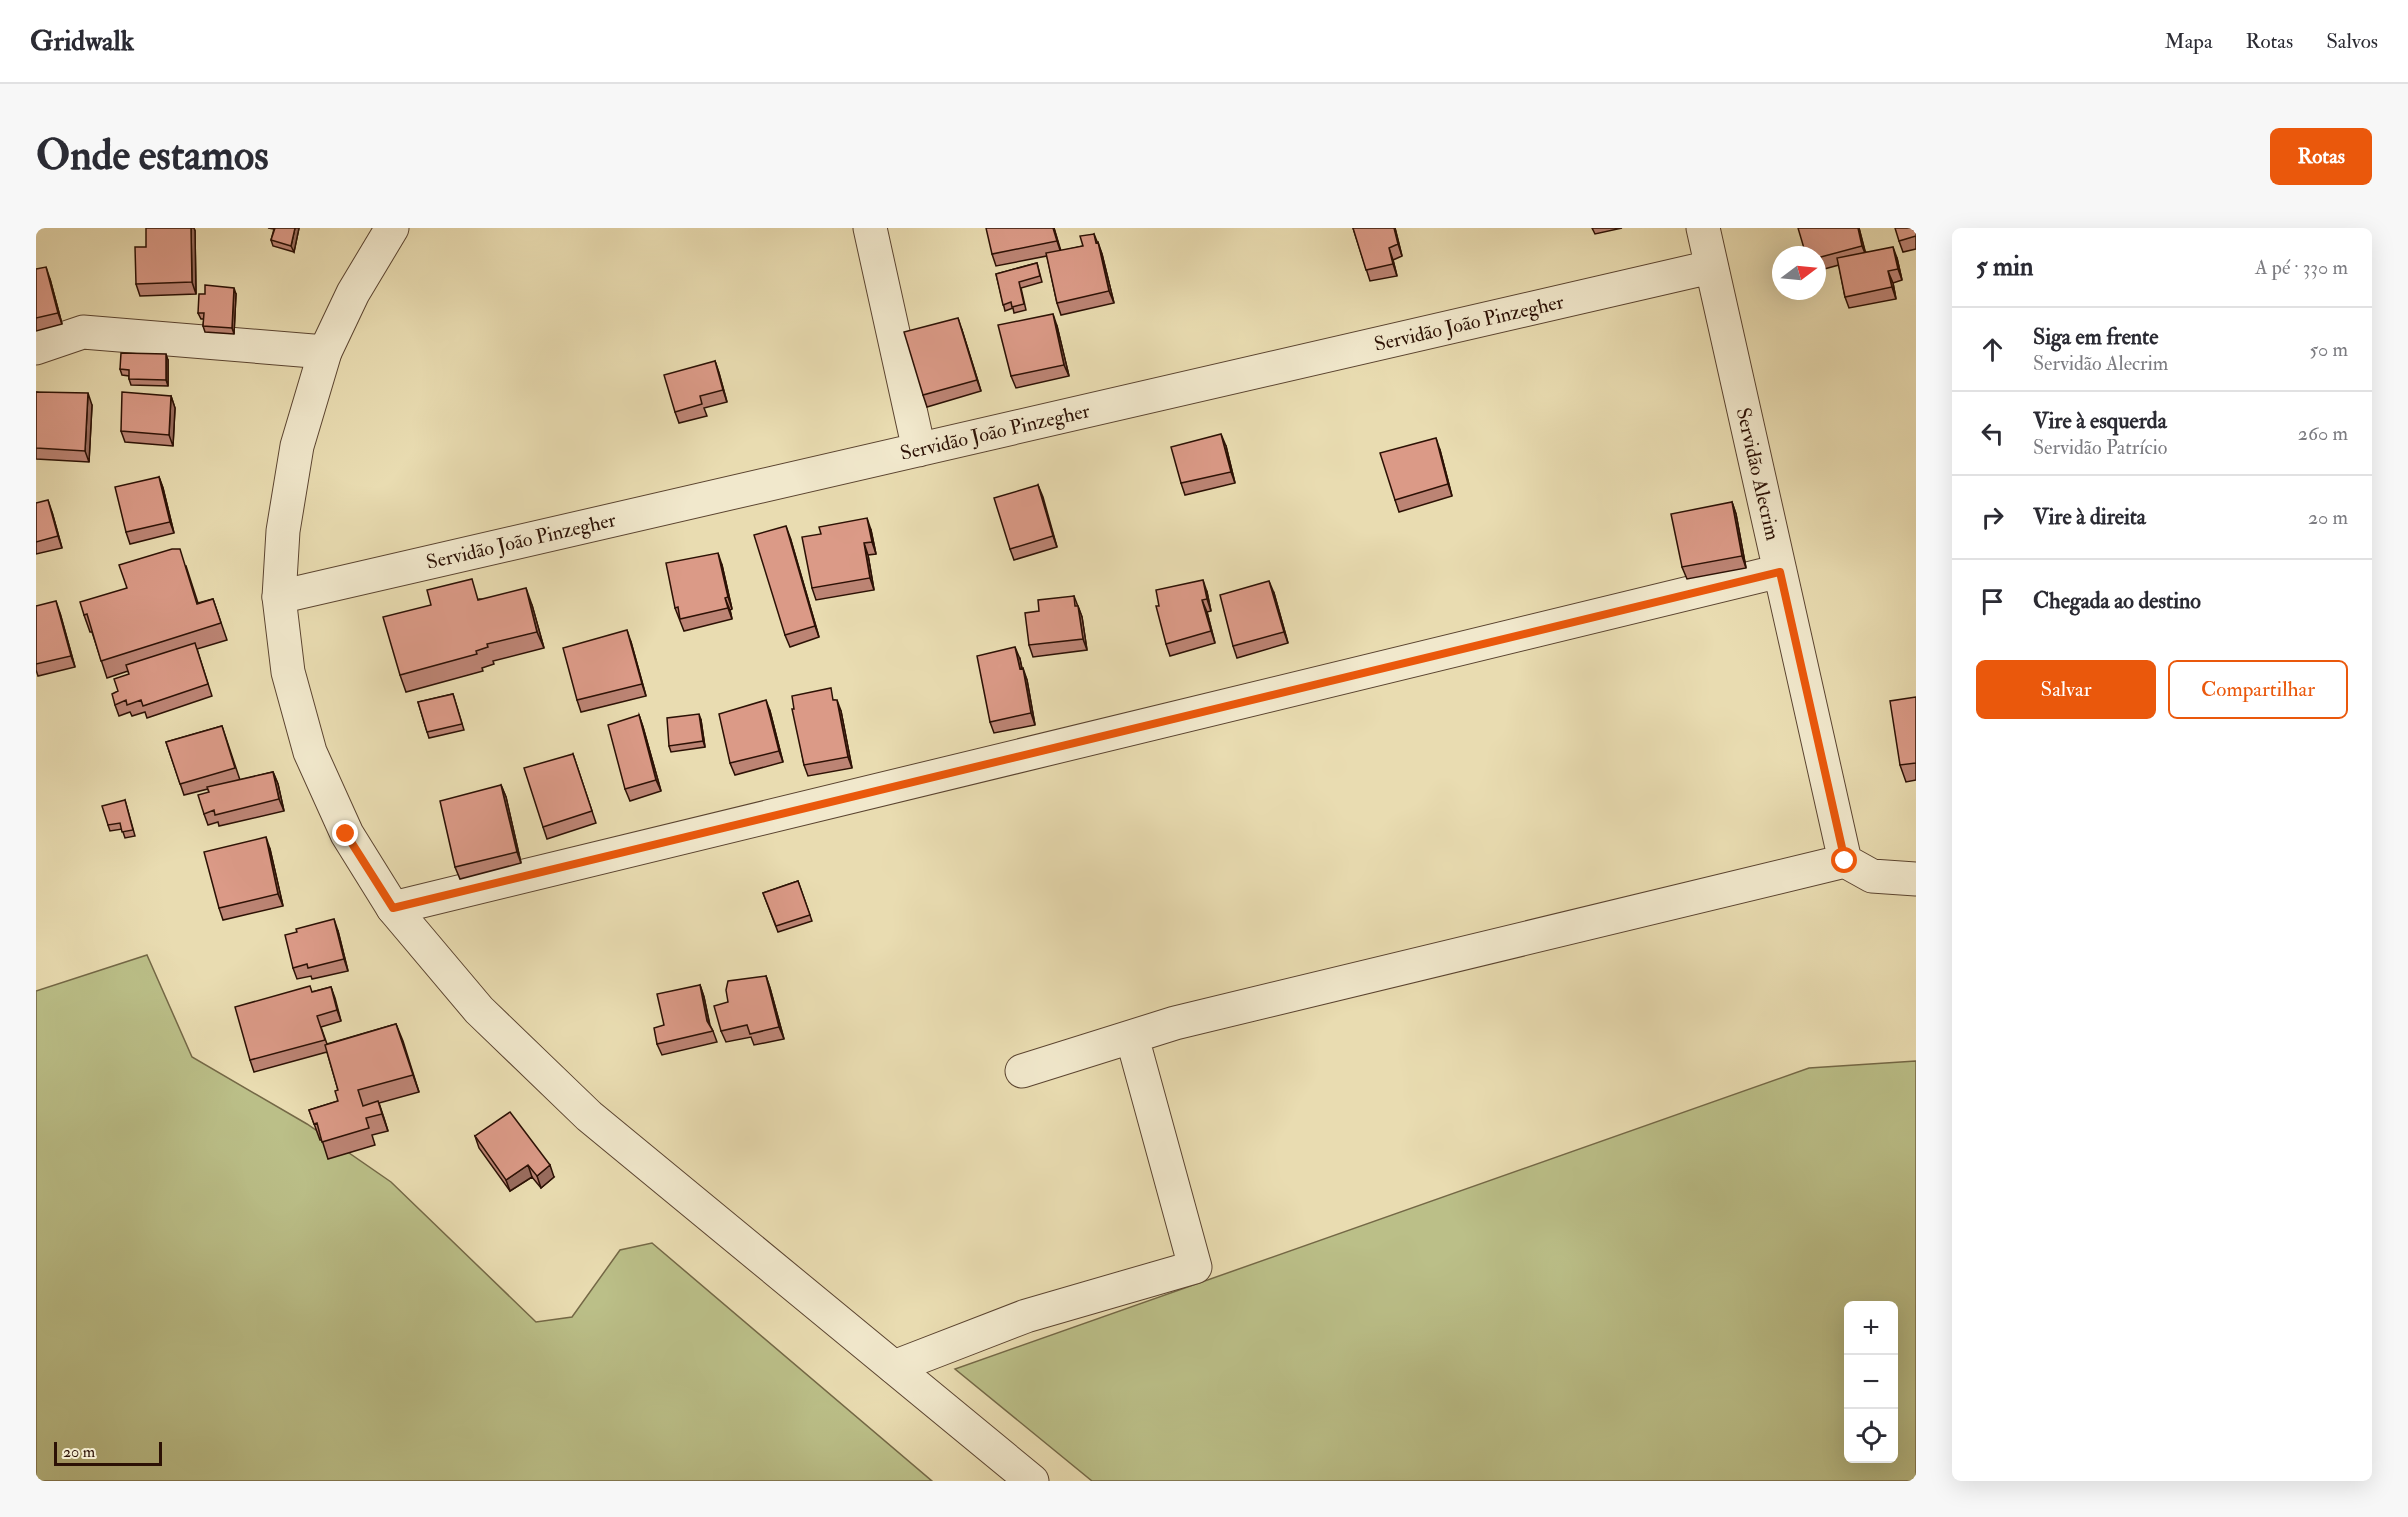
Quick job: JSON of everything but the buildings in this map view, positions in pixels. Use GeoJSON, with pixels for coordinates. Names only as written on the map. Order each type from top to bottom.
{"type":"FeatureCollection","features":[{"type":"Feature","properties":{"kind":"street"},"geometry":{"type":"LineString","coordinates":[[392,228],[353,293],[326,352],[297,446],[283,531],[279,597],[288,672],[310,752],[346,834],[393,908],[479,1010],[589,1116],[1032,1481]]}},
{"type":"Feature","properties":{"kind":"street"},"geometry":{"type":"LineString","coordinates":[[870,228],[919,450]]}},
{"type":"Feature","properties":{"kind":"street","name":"Servidão Alecrim"},"geometry":{"type":"LineString","coordinates":[[1702,228],[1845,861]]}},
{"type":"Feature","properties":{"kind":"street","name":"Servidão João Pinzegher"},"geometry":{"type":"LineString","coordinates":[[279,597],[1711,267]]}},
{"type":"Feature","properties":{"kind":"street"},"geometry":{"type":"LineString","coordinates":[[36,348],[83,332],[326,352]]}},
{"type":"Feature","properties":{"kind":"street"},"geometry":{"type":"LineString","coordinates":[[393,908],[1780,572]]}},
{"type":"Feature","properties":{"kind":"street"},"geometry":{"type":"LineString","coordinates":[[1023,1071],[1175,1023],[1845,861],[1872,876],[1916,879]]}},
{"type":"Feature","properties":{"kind":"street"},"geometry":{"type":"LineString","coordinates":[[894,1367],[1026,1316],[1195,1267],[1132,1037]]}},
{"type":"Feature","properties":{"kind":"green space"},"geometry":{"type":"Polygon","coordinates":[[[147,955],[192,1057],[307,1124],[391,1182],[536,1322],[572,1317],[620,1250],[652,1243],[932,1481],[36,1481],[36,991],[147,955]]]}},
{"type":"Feature","properties":{"kind":"green space"},"geometry":{"type":"Polygon","coordinates":[[[1916,1061],[1916,1481],[1092,1481],[955,1369],[1809,1068],[1916,1061]]]}},
{"type":"Feature","properties":{"kind":"route"},"geometry":{"type":"LineString","coordinates":[[346,834],[393,908],[1780,572],[1845,861]]}}]}
